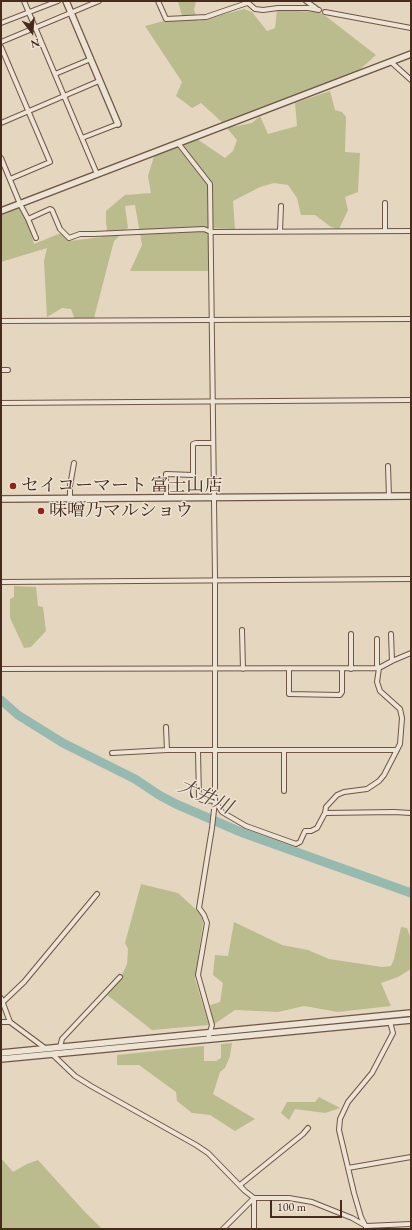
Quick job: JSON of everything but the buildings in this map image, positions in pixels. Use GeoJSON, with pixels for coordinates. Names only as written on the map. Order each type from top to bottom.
{"type":"FeatureCollection","features":[{"type":"Feature","properties":{"kind":"street"},"geometry":{"type":"LineString","coordinates":[[24,1],[97,174]]}},
{"type":"Feature","properties":{"kind":"street"},"geometry":{"type":"LineString","coordinates":[[1,23],[58,1]]}},
{"type":"Feature","properties":{"kind":"street"},"geometry":{"type":"LineString","coordinates":[[66,1],[118,124],[82,138]]}},
{"type":"Feature","properties":{"kind":"street"},"geometry":{"type":"LineString","coordinates":[[1,42],[99,1]]}},
{"type":"Feature","properties":{"kind":"street"},"geometry":{"type":"LineString","coordinates":[[158,1],[166,20],[206,17],[246,2],[255,9],[308,8],[319,10],[306,1]]}},
{"type":"Feature","properties":{"kind":"street"},"geometry":{"type":"LineString","coordinates":[[325,12],[411,28]]}},
{"type":"Feature","properties":{"kind":"street"},"geometry":{"type":"LineString","coordinates":[[1,47],[50,162],[10,179]]}},
{"type":"Feature","properties":{"kind":"street"},"geometry":{"type":"LineString","coordinates":[[1,211],[411,54]]}},
{"type":"Feature","properties":{"kind":"street"},"geometry":{"type":"LineString","coordinates":[[55,74],[91,59]]}},
{"type":"Feature","properties":{"kind":"street"},"geometry":{"type":"LineString","coordinates":[[391,62],[411,80]]}},
{"type":"Feature","properties":{"kind":"street"},"geometry":{"type":"LineString","coordinates":[[1,123],[99,81]]}},
{"type":"Feature","properties":{"kind":"street"},"geometry":{"type":"LineString","coordinates":[[178,143],[210,184],[215,580],[215,801],[199,908],[207,923],[198,975],[212,1025],[211,1033],[208,1039]]}},
{"type":"Feature","properties":{"kind":"street"},"geometry":{"type":"LineString","coordinates":[[1,158],[36,238]]}},
{"type":"Feature","properties":{"kind":"street"},"geometry":{"type":"LineString","coordinates":[[385,203],[385,231]]}},
{"type":"Feature","properties":{"kind":"street"},"geometry":{"type":"LineString","coordinates":[[280,231],[281,206]]}},
{"type":"Feature","properties":{"kind":"street"},"geometry":{"type":"LineString","coordinates":[[28,219],[50,209],[52,210],[60,230],[69,238],[80,234],[204,229],[211,232],[411,231]]}},
{"type":"Feature","properties":{"kind":"street"},"geometry":{"type":"LineString","coordinates":[[1,321],[411,319]]}},
{"type":"Feature","properties":{"kind":"street"},"geometry":{"type":"LineString","coordinates":[[1,370],[8,370]]}},
{"type":"Feature","properties":{"kind":"street"},"geometry":{"type":"LineString","coordinates":[[1,403],[411,400]]}},
{"type":"Feature","properties":{"kind":"street"},"geometry":{"type":"LineString","coordinates":[[166,498],[166,474],[193,474],[194,444],[213,443]]}},
{"type":"Feature","properties":{"kind":"street"},"geometry":{"type":"LineString","coordinates":[[70,499],[70,486],[74,463]]}},
{"type":"Feature","properties":{"kind":"street"},"geometry":{"type":"LineString","coordinates":[[388,466],[390,497]]}},
{"type":"Feature","properties":{"kind":"street"},"geometry":{"type":"LineString","coordinates":[[1,500],[411,496]]}},
{"type":"Feature","properties":{"kind":"street"},"geometry":{"type":"LineString","coordinates":[[1,582],[411,579]]}},
{"type":"Feature","properties":{"kind":"street"},"geometry":{"type":"LineString","coordinates":[[242,630],[243,669]]}},
{"type":"Feature","properties":{"kind":"street"},"geometry":{"type":"LineString","coordinates":[[351,634],[351,668]]}},
{"type":"Feature","properties":{"kind":"street"},"geometry":{"type":"LineString","coordinates":[[391,634],[392,661]]}},
{"type":"Feature","properties":{"kind":"street"},"geometry":{"type":"LineString","coordinates":[[215,801],[222,812],[246,826],[296,844],[300,842],[305,831],[311,831],[316,828],[325,813],[326,807],[337,795],[344,792],[367,789],[379,781],[384,775],[400,744],[402,718],[400,709],[380,691],[377,682],[379,668],[377,665],[377,639]]}},
{"type":"Feature","properties":{"kind":"street"},"geometry":{"type":"LineString","coordinates":[[1,669],[379,668],[411,653]]}},
{"type":"Feature","properties":{"kind":"street"},"geometry":{"type":"LineString","coordinates":[[289,669],[289,694],[340,695],[342,692],[342,669]]}},
{"type":"Feature","properties":{"kind":"street"},"geometry":{"type":"LineString","coordinates":[[166,727],[167,750]]}},
{"type":"Feature","properties":{"kind":"street"},"geometry":{"type":"LineString","coordinates":[[112,753],[167,750],[397,750]]}},
{"type":"Feature","properties":{"kind":"street"},"geometry":{"type":"LineString","coordinates":[[198,751],[199,798],[202,800],[215,801]]}},
{"type":"Feature","properties":{"kind":"street"},"geometry":{"type":"LineString","coordinates":[[284,751],[284,791]]}},
{"type":"Feature","properties":{"kind":"street"},"geometry":{"type":"LineString","coordinates":[[325,813],[411,813]]}},
{"type":"Feature","properties":{"kind":"street"},"geometry":{"type":"LineString","coordinates":[[97,894],[24,982],[2,1000],[10,1022],[45,1048],[75,1076],[196,1144],[208,1153],[240,1186],[254,1198],[290,1198],[312,1202],[352,1218],[366,1228],[411,1224]]}},
{"type":"Feature","properties":{"kind":"street"},"geometry":{"type":"LineString","coordinates":[[60,1047],[62,1039],[120,977]]}},
{"type":"Feature","properties":{"kind":"street"},"geometry":{"type":"LineString","coordinates":[[1,1053],[411,1013]]}},
{"type":"Feature","properties":{"kind":"street"},"geometry":{"type":"LineString","coordinates":[[1,1059],[411,1020]]}},
{"type":"Feature","properties":{"kind":"street"},"geometry":{"type":"LineString","coordinates":[[1,1022],[10,1022]]}},
{"type":"Feature","properties":{"kind":"street"},"geometry":{"type":"LineString","coordinates":[[366,1228],[361,1217],[348,1168],[339,1130],[340,1119],[348,1102],[372,1072],[393,1034],[390,1022]]}},
{"type":"Feature","properties":{"kind":"street"},"geometry":{"type":"LineString","coordinates":[[240,1186],[303,1134],[308,1128]]}},
{"type":"Feature","properties":{"kind":"street"},"geometry":{"type":"LineString","coordinates":[[348,1168],[411,1157]]}},
{"type":"Feature","properties":{"kind":"street"},"geometry":{"type":"LineString","coordinates":[[223,1229],[254,1198]]}},
{"type":"Feature","properties":{"kind":"street"},"geometry":{"type":"LineString","coordinates":[[254,1198],[254,1229]]}},
{"type":"Feature","properties":{"kind":"green space"},"geometry":{"type":"Polygon","coordinates":[[[178,1],[196,1],[194,10],[198,21],[244,9],[252,12],[267,31],[275,28],[277,10],[317,12],[323,14],[376,55],[356,73],[224,124],[201,103],[192,108],[176,96],[182,82],[145,26],[182,16],[178,1]]]}},
{"type":"Feature","properties":{"kind":"green space"},"geometry":{"type":"Polygon","coordinates":[[[330,91],[335,110],[342,112],[346,117],[345,152],[360,153],[358,192],[345,197],[348,210],[339,229],[331,227],[315,215],[301,215],[297,198],[288,185],[274,183],[260,187],[233,201],[235,229],[209,228],[208,271],[130,271],[142,245],[135,205],[125,206],[128,228],[114,241],[94,318],[75,320],[71,309],[62,308],[47,317],[44,261],[47,248],[1,262],[1,215],[19,207],[28,223],[34,244],[61,233],[69,241],[102,237],[107,229],[106,211],[125,195],[151,193],[148,176],[154,156],[197,139],[225,158],[233,151],[237,140],[227,128],[252,123],[260,116],[268,134],[297,126],[295,103],[330,91]]]}},
{"type":"Feature","properties":{"kind":"green space"},"geometry":{"type":"Polygon","coordinates":[[[14,586],[36,587],[38,606],[43,607],[46,631],[31,647],[24,648],[10,618],[10,599],[14,597],[14,586]]]}},
{"type":"Feature","properties":{"kind":"green space"},"geometry":{"type":"Polygon","coordinates":[[[141,884],[178,893],[201,914],[203,923],[195,979],[209,1025],[152,1030],[107,995],[121,977],[127,964],[128,949],[125,943],[141,884]]]}},
{"type":"Feature","properties":{"kind":"green space"},"geometry":{"type":"Polygon","coordinates":[[[234,922],[282,945],[308,950],[329,959],[382,967],[391,966],[401,927],[407,928],[411,939],[411,969],[398,977],[381,983],[391,1006],[338,1012],[304,1006],[278,1012],[235,1010],[213,1025],[210,1005],[220,1002],[223,983],[213,975],[215,955],[228,956],[234,922]]]}},
{"type":"Feature","properties":{"kind":"green space"},"geometry":{"type":"Polygon","coordinates":[[[232,1043],[230,1056],[225,1068],[220,1072],[213,1094],[255,1119],[235,1131],[210,1115],[192,1113],[177,1101],[176,1092],[139,1065],[117,1065],[117,1055],[204,1046],[204,1061],[216,1061],[221,1058],[221,1044],[232,1043]]]}},
{"type":"Feature","properties":{"kind":"green space"},"geometry":{"type":"Polygon","coordinates":[[[319,1097],[340,1108],[325,1113],[295,1109],[289,1120],[281,1113],[287,1102],[315,1102],[319,1097]]]}},
{"type":"Feature","properties":{"kind":"green space"},"geometry":{"type":"Polygon","coordinates":[[[1,1158],[13,1172],[38,1160],[102,1229],[1,1229],[1,1158]]]}},
{"type":"Feature","properties":{"kind":"waterway","name":"大井川"},"geometry":{"type":"LineString","coordinates":[[1,700],[18,715],[63,743],[135,779],[176,804],[243,833],[411,893]]}},
{"type":"Feature","properties":{"kind":"place","name":"セイコーマート 富士山店"},"geometry":{"type":"Point","coordinates":[13,486]}},
{"type":"Feature","properties":{"kind":"place","name":"味噌乃マルショウ"},"geometry":{"type":"Point","coordinates":[41,511]}}]}
